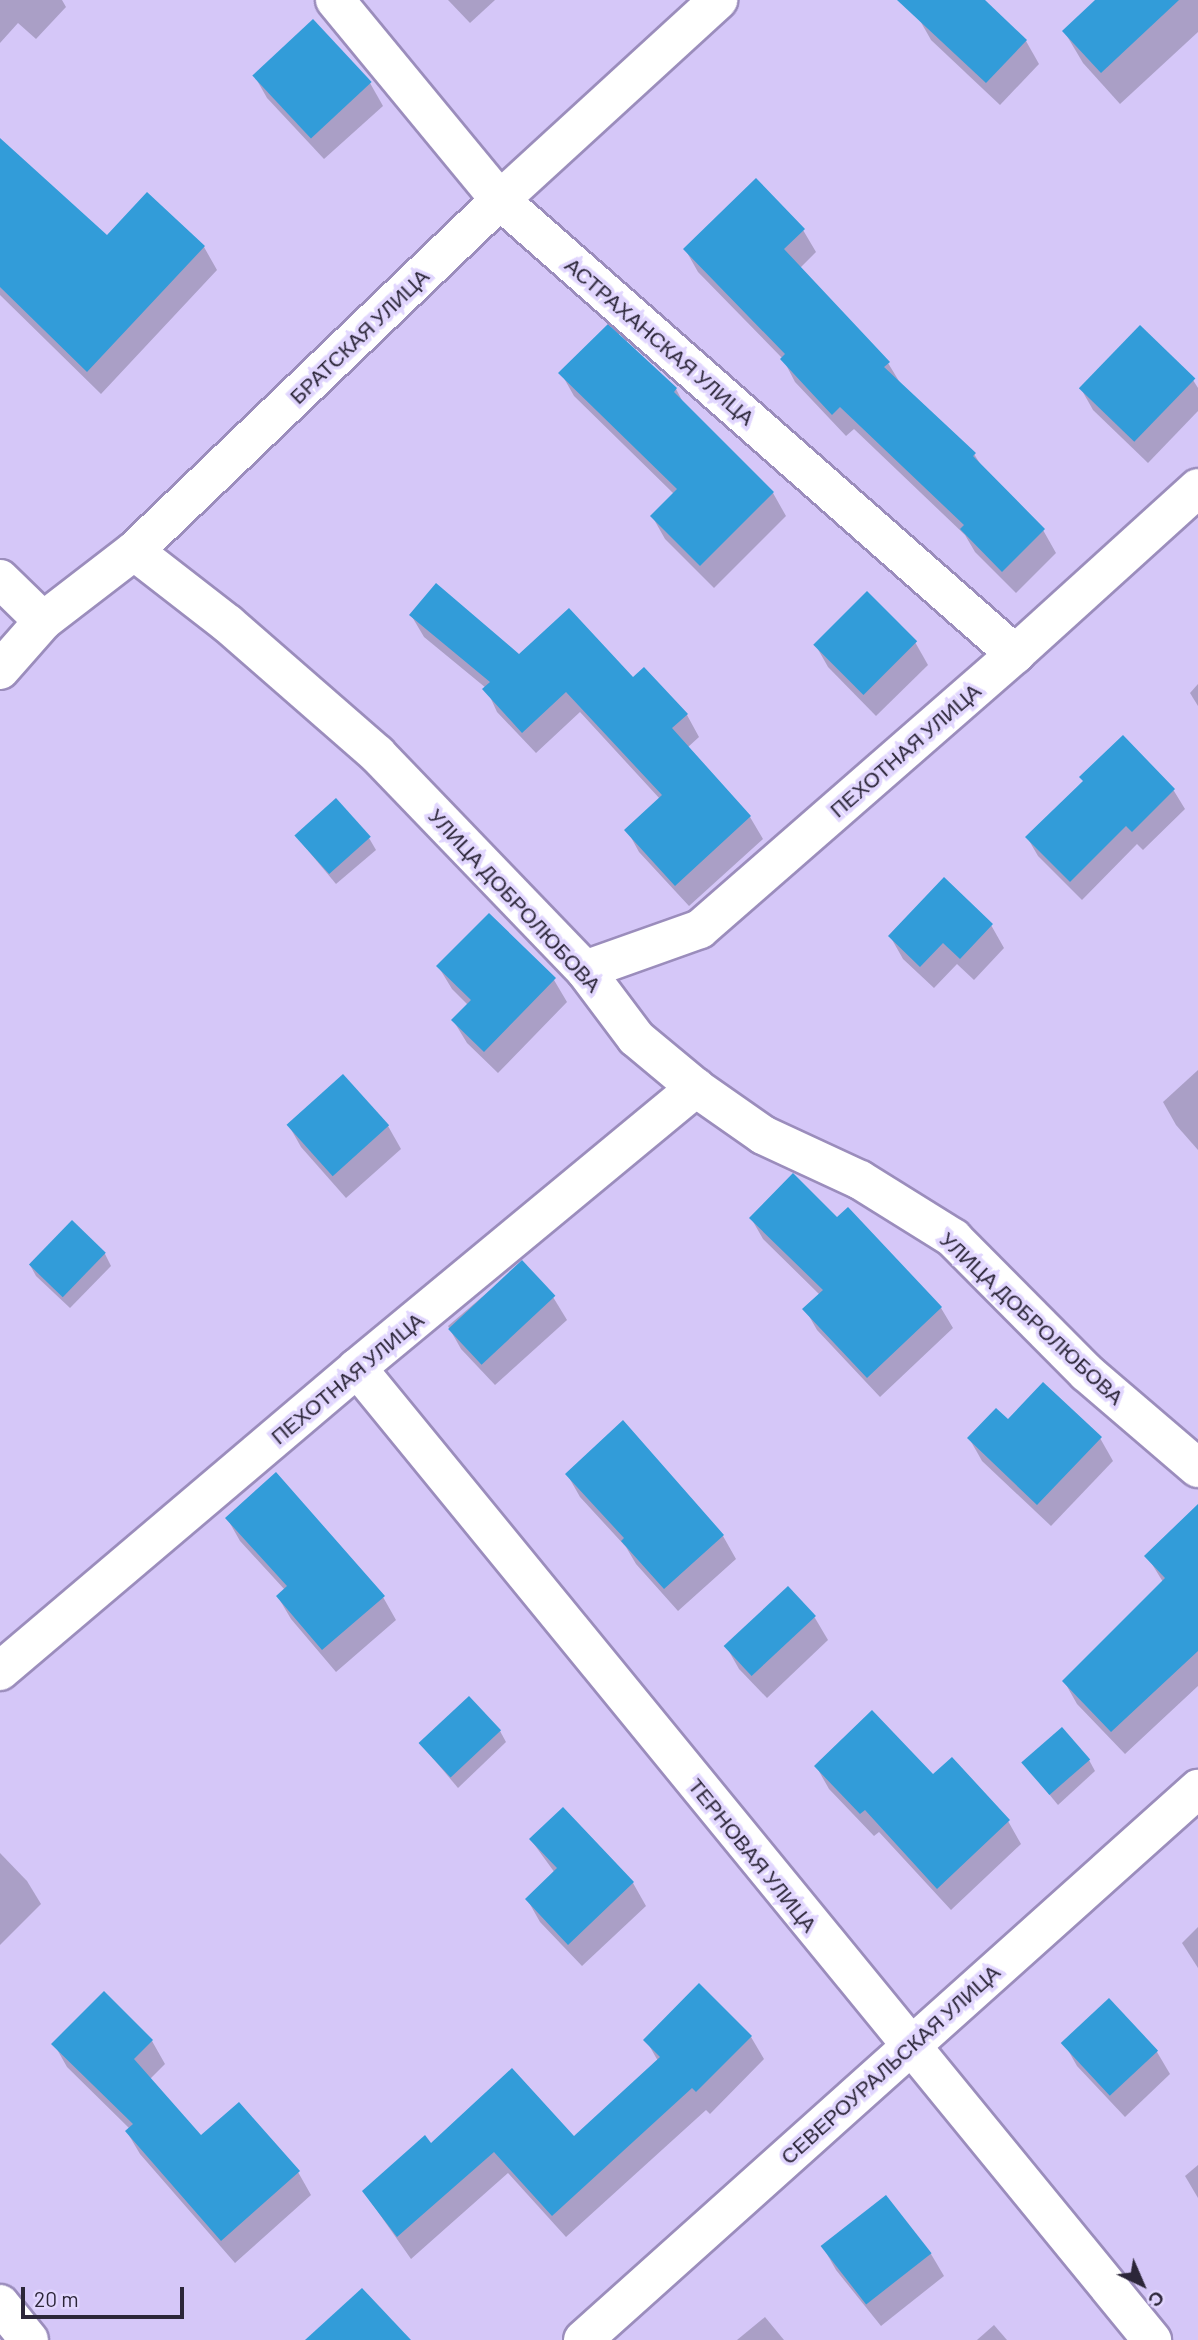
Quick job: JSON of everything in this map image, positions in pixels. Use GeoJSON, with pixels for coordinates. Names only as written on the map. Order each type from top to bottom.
{"type":"FeatureCollection","features":[{"type":"Feature","properties":{"kind":"street","name":"АСТРАХАНСКАЯ УЛИЦА"},"geometry":{"type":"LineString","coordinates":[[335,0],[500,201],[1015,654]]}},
{"type":"Feature","properties":{"kind":"street","name":"БРАТСКАЯ УЛИЦА"},"geometry":{"type":"LineString","coordinates":[[0,670],[43,621],[134,551],[500,201],[718,0]]}},
{"type":"Feature","properties":{"kind":"street","name":"ПЕХОТНАЯ УЛИЦА"},"geometry":{"type":"LineString","coordinates":[[585,970],[700,929],[1015,654],[1198,488]]}},
{"type":"Feature","properties":{"kind":"street","name":"УЛИЦА ДОБРОЛЮБОВА"},"geometry":{"type":"LineString","coordinates":[[134,551],[228,624],[377,754],[585,970],[636,1038],[696,1088],[763,1135],[860,1180],[953,1238],[1087,1373],[1198,1468]]}},
{"type":"Feature","properties":{"kind":"street"},"geometry":{"type":"LineString","coordinates":[[0,579],[43,621]]}},
{"type":"Feature","properties":{"kind":"street","name":"ПЕХОТНАЯ УЛИЦА"},"geometry":{"type":"LineString","coordinates":[[0,1671],[356,1368],[696,1088]]}},
{"type":"Feature","properties":{"kind":"street","name":"ТЕРНОВАЯ УЛИЦА"},"geometry":{"type":"LineString","coordinates":[[356,1368],[1152,2340]]}},
{"type":"Feature","properties":{"kind":"street","name":"СЕВЕРОУРАЛЬСКАЯ УЛИЦА"},"geometry":{"type":"LineString","coordinates":[[583,2340],[1198,1789]]}},
{"type":"Feature","properties":{"kind":"street"},"geometry":{"type":"LineString","coordinates":[[0,2304],[29,2340]]}},
{"type":"Feature","properties":{"kind":"building"},"geometry":{"type":"Polygon","coordinates":[[[897,0],[985,0],[1027,40],[986,83],[897,0]]]}},
{"type":"Feature","properties":{"kind":"building"},"geometry":{"type":"Polygon","coordinates":[[[1095,0],[1179,0],[1101,73],[1062,31],[1095,0]]]}},
{"type":"Feature","properties":{"kind":"building"},"geometry":{"type":"Polygon","coordinates":[[[313,19],[372,82],[311,139],[252,76],[313,19]]]}},
{"type":"Feature","properties":{"kind":"building"},"geometry":{"type":"Polygon","coordinates":[[[0,138],[107,235],[147,192],[205,246],[87,372],[0,287],[0,138]]]}},
{"type":"Feature","properties":{"kind":"building"},"geometry":{"type":"Polygon","coordinates":[[[756,178],[805,229],[784,249],[890,362],[884,367],[976,453],[973,456],[1045,529],[1002,572],[960,529],[964,525],[840,407],[832,415],[780,359],[785,354],[683,249],[756,178]]]}},
{"type":"Feature","properties":{"kind":"building"},"geometry":{"type":"Polygon","coordinates":[[[608,324],[677,388],[674,392],[774,492],[700,566],[650,516],[677,489],[558,373],[608,324]]]}},
{"type":"Feature","properties":{"kind":"building"},"geometry":{"type":"Polygon","coordinates":[[[1140,325],[1195,378],[1134,442],[1079,388],[1140,325]]]}},
{"type":"Feature","properties":{"kind":"building"},"geometry":{"type":"Polygon","coordinates":[[[436,583],[519,654],[569,608],[633,677],[644,667],[688,714],[672,728],[751,816],[675,886],[624,830],[662,795],[566,692],[522,733],[482,689],[490,682],[409,615],[436,583]]]}},
{"type":"Feature","properties":{"kind":"building"},"geometry":{"type":"Polygon","coordinates":[[[867,591],[917,641],[863,695],[813,645],[867,591]]]}},
{"type":"Feature","properties":{"kind":"building"},"geometry":{"type":"Polygon","coordinates":[[[1123,735],[1175,789],[1132,832],[1126,826],[1070,882],[1025,837],[1083,781],[1079,777],[1123,735]]]}},
{"type":"Feature","properties":{"kind":"building"},"geometry":{"type":"Polygon","coordinates":[[[336,798],[371,837],[329,874],[294,835],[336,798]]]}},
{"type":"Feature","properties":{"kind":"building"},"geometry":{"type":"Polygon","coordinates":[[[944,877],[993,924],[960,959],[943,943],[920,967],[888,936],[944,877]]]}},
{"type":"Feature","properties":{"kind":"building"},"geometry":{"type":"Polygon","coordinates":[[[489,913],[556,978],[484,1052],[451,1020],[471,1000],[436,966],[489,913]]]}},
{"type":"Feature","properties":{"kind":"building"},"geometry":{"type":"Polygon","coordinates":[[[343,1074],[389,1125],[333,1176],[287,1125],[343,1074]]]}},
{"type":"Feature","properties":{"kind":"building"},"geometry":{"type":"Polygon","coordinates":[[[793,1173],[837,1217],[848,1207],[942,1307],[867,1378],[802,1309],[823,1290],[749,1218],[793,1173]]]}},
{"type":"Feature","properties":{"kind":"building"},"geometry":{"type":"Polygon","coordinates":[[[72,1220],[106,1253],[63,1297],[29,1265],[72,1220]]]}},
{"type":"Feature","properties":{"kind":"building"},"geometry":{"type":"Polygon","coordinates":[[[522,1260],[555,1296],[482,1365],[448,1329],[522,1260]]]}},
{"type":"Feature","properties":{"kind":"building"},"geometry":{"type":"Polygon","coordinates":[[[1043,1382],[1102,1437],[1037,1505],[967,1438],[996,1408],[1008,1419],[1043,1382]]]}},
{"type":"Feature","properties":{"kind":"building"},"geometry":{"type":"Polygon","coordinates":[[[623,1420],[724,1535],[664,1589],[621,1541],[624,1538],[565,1474],[623,1420]]]}},
{"type":"Feature","properties":{"kind":"building"},"geometry":{"type":"Polygon","coordinates":[[[276,1472],[385,1596],[322,1650],[276,1596],[287,1586],[225,1518],[276,1472]]]}},
{"type":"Feature","properties":{"kind":"building"},"geometry":{"type":"Polygon","coordinates":[[[1198,1504],[1198,1651],[1111,1732],[1062,1681],[1165,1578],[1144,1556],[1198,1504]]]}},
{"type":"Feature","properties":{"kind":"building"},"geometry":{"type":"Polygon","coordinates":[[[788,1586],[816,1616],[752,1676],[724,1646],[788,1586]]]}},
{"type":"Feature","properties":{"kind":"building"},"geometry":{"type":"Polygon","coordinates":[[[469,1696],[501,1730],[451,1777],[419,1743],[469,1696]]]}},
{"type":"Feature","properties":{"kind":"building"},"geometry":{"type":"Polygon","coordinates":[[[872,1710],[933,1774],[952,1757],[1010,1820],[937,1889],[865,1810],[860,1814],[814,1766],[872,1710]]]}},
{"type":"Feature","properties":{"kind":"building"},"geometry":{"type":"Polygon","coordinates":[[[1062,1727],[1090,1759],[1049,1795],[1021,1762],[1062,1727]]]}},
{"type":"Feature","properties":{"kind":"building"},"geometry":{"type":"Polygon","coordinates":[[[563,1807],[634,1882],[568,1945],[525,1899],[557,1868],[529,1839],[563,1807]]]}},
{"type":"Feature","properties":{"kind":"building"},"geometry":{"type":"Polygon","coordinates":[[[699,1983],[752,2036],[696,2092],[692,2088],[552,2216],[494,2152],[397,2237],[362,2191],[425,2135],[431,2143],[512,2068],[574,2136],[660,2057],[643,2040],[699,1983]]]}},
{"type":"Feature","properties":{"kind":"building"},"geometry":{"type":"Polygon","coordinates":[[[104,1991],[153,2040],[134,2059],[201,2135],[239,2102],[300,2171],[221,2241],[125,2131],[133,2124],[51,2044],[104,1991]]]}},
{"type":"Feature","properties":{"kind":"building"},"geometry":{"type":"Polygon","coordinates":[[[1109,1998],[1158,2051],[1110,2096],[1061,2043],[1109,1998]]]}},
{"type":"Feature","properties":{"kind":"building"},"geometry":{"type":"Polygon","coordinates":[[[886,2195],[932,2253],[866,2304],[821,2246],[886,2195]]]}},
{"type":"Feature","properties":{"kind":"building"},"geometry":{"type":"Polygon","coordinates":[[[362,2288],[411,2340],[305,2340],[362,2288]]]}}]}
